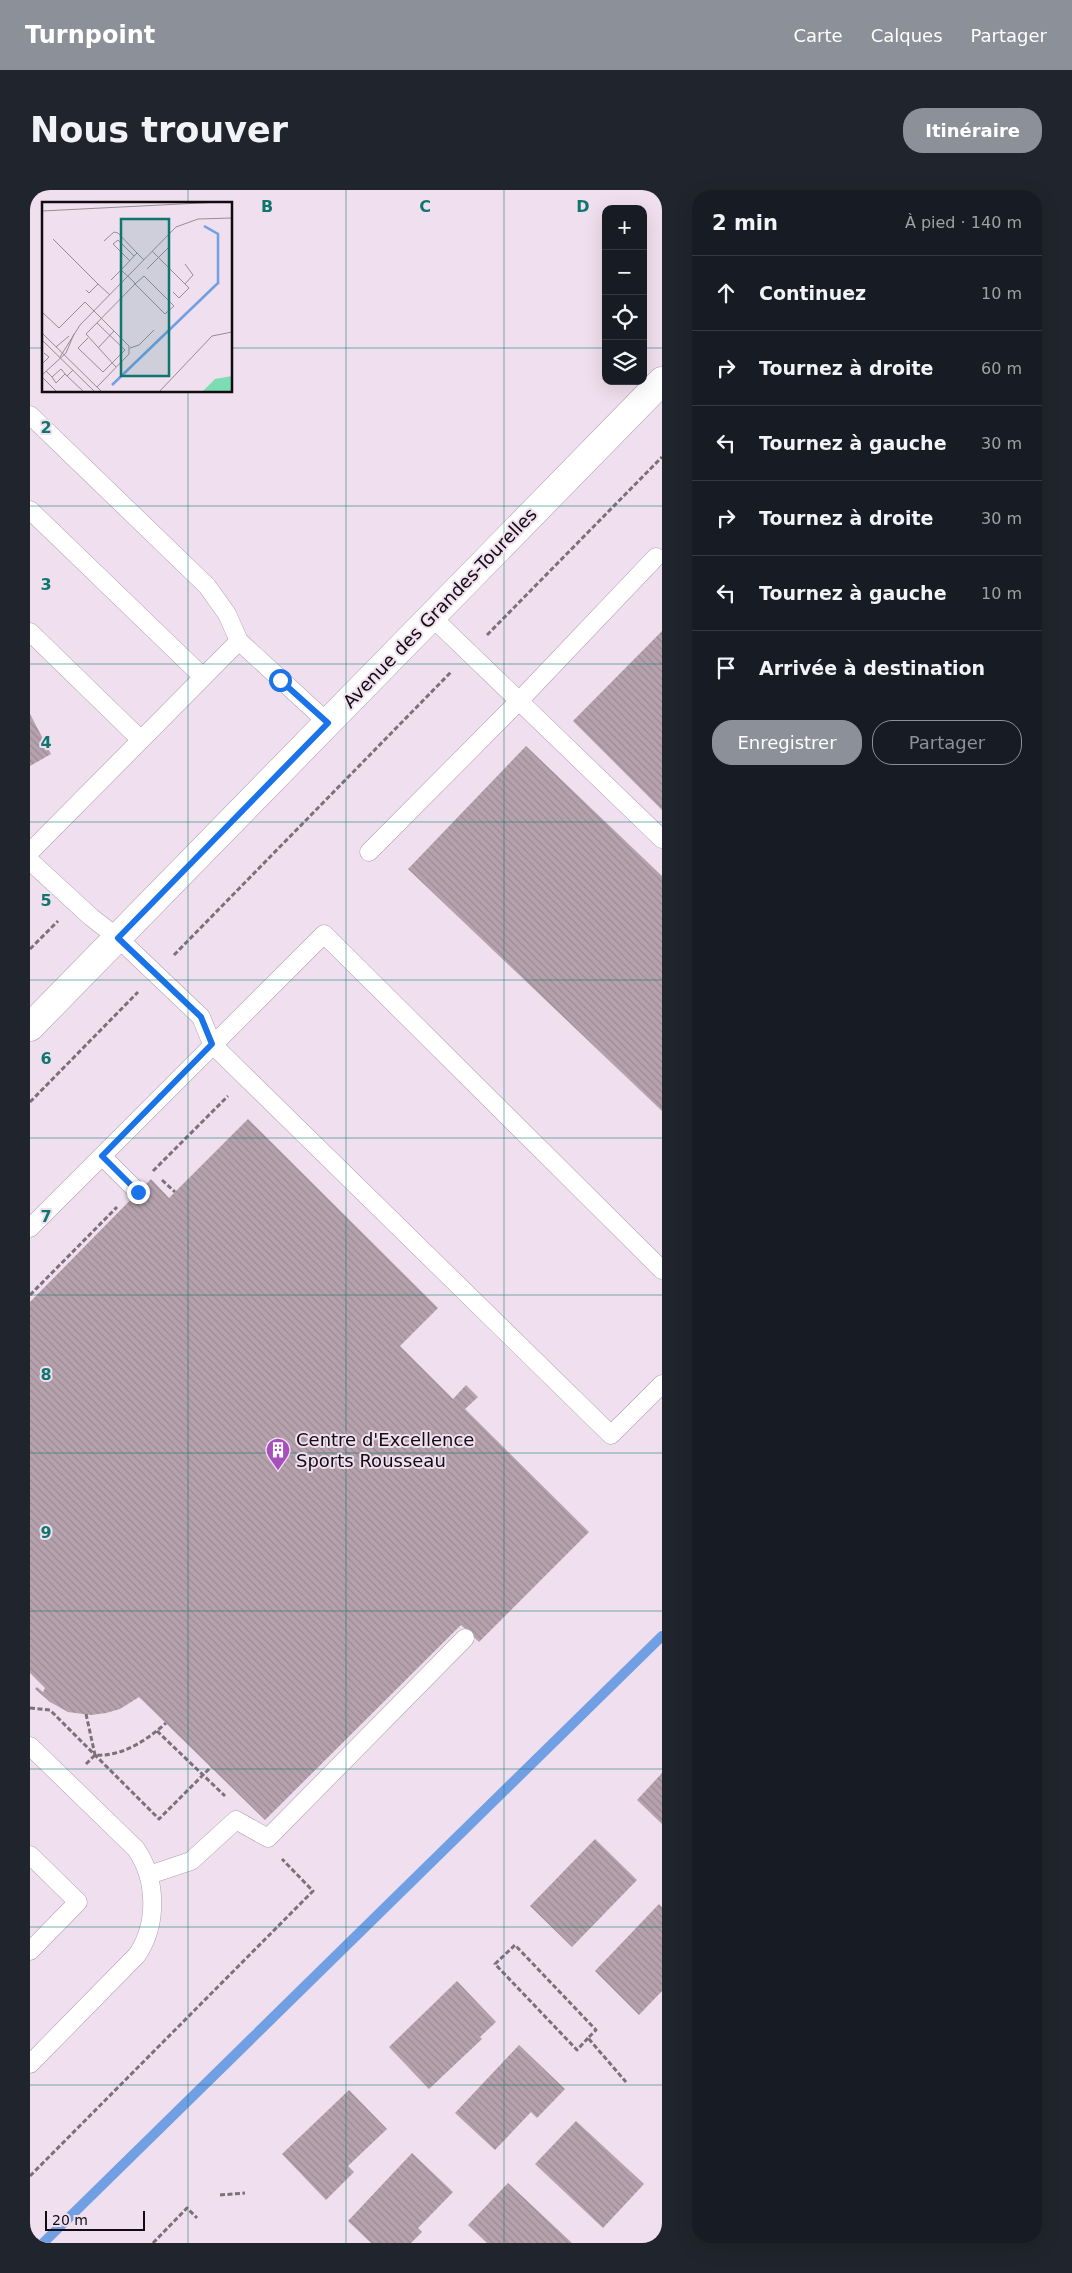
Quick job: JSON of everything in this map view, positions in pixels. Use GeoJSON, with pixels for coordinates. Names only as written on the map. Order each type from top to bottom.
{"type":"FeatureCollection","features":[{"type":"Feature","properties":{"kind":"street","name":"Avenue des Grandes-Tourelles"},"geometry":{"type":"LineString","coordinates":[[30,1027],[662,382]]}},
{"type":"Feature","properties":{"kind":"lane"},"geometry":{"type":"LineString","coordinates":[[30,415],[207,586],[227,614],[239,641],[328,723]]}},
{"type":"Feature","properties":{"kind":"lane"},"geometry":{"type":"LineString","coordinates":[[30,510],[203,678]]}},
{"type":"Feature","properties":{"kind":"lane"},"geometry":{"type":"LineString","coordinates":[[369,852],[520,700],[656,557]]}},
{"type":"Feature","properties":{"kind":"lane"},"geometry":{"type":"LineString","coordinates":[[432,617],[662,839]]}},
{"type":"Feature","properties":{"kind":"lane"},"geometry":{"type":"LineString","coordinates":[[30,632],[141,740]]}},
{"type":"Feature","properties":{"kind":"lane"},"geometry":{"type":"LineString","coordinates":[[30,852],[239,641]]}},
{"type":"Feature","properties":{"kind":"lane"},"geometry":{"type":"LineString","coordinates":[[30,861],[118,938],[201,1017],[212,1044],[611,1435],[662,1384]]}},
{"type":"Feature","properties":{"kind":"lane"},"geometry":{"type":"LineString","coordinates":[[30,1228],[324,934],[662,1270]]}},
{"type":"Feature","properties":{"kind":"lane"},"geometry":{"type":"LineString","coordinates":[[102,1156],[138,1192]]}},
{"type":"Feature","properties":{"kind":"lane"},"geometry":{"type":"LineString","coordinates":[[149,1875],[191,1861],[236,1820],[268,1838],[465,1638]]}},
{"type":"Feature","properties":{"kind":"lane"},"geometry":{"type":"LineString","coordinates":[[30,1746],[136,1849],[144,1860],[149,1875],[152,1902],[151,1922],[144,1945],[137,1955],[30,2064]]}},
{"type":"Feature","properties":{"kind":"lane"},"geometry":{"type":"LineString","coordinates":[[30,1855],[78,1902],[30,1951]]}},
{"type":"Feature","properties":{"kind":"path"},"geometry":{"type":"LineString","coordinates":[[488,634],[662,457]]}},
{"type":"Feature","properties":{"kind":"path"},"geometry":{"type":"LineString","coordinates":[[176,954],[455,669]]}},
{"type":"Feature","properties":{"kind":"path"},"geometry":{"type":"LineString","coordinates":[[30,949],[76,903]]}},
{"type":"Feature","properties":{"kind":"path"},"geometry":{"type":"LineString","coordinates":[[30,1102],[135,996]]}},
{"type":"Feature","properties":{"kind":"path"},"geometry":{"type":"LineString","coordinates":[[147,1176],[231,1093]]}},
{"type":"Feature","properties":{"kind":"path"},"geometry":{"type":"LineString","coordinates":[[153,1171],[175,1192]]}},
{"type":"Feature","properties":{"kind":"path"},"geometry":{"type":"LineString","coordinates":[[30,1295],[121,1203]]}},
{"type":"Feature","properties":{"kind":"path"},"geometry":{"type":"LineString","coordinates":[[30,1708],[50,1710],[159,1819],[211,1767]]}},
{"type":"Feature","properties":{"kind":"path"},"geometry":{"type":"LineString","coordinates":[[86,1714],[95,1755]]}},
{"type":"Feature","properties":{"kind":"path"},"geometry":{"type":"LineString","coordinates":[[95,1755],[104,1756],[119,1752],[147,1739],[166,1723]]}},
{"type":"Feature","properties":{"kind":"path"},"geometry":{"type":"LineString","coordinates":[[158,1731],[203,1775]]}},
{"type":"Feature","properties":{"kind":"path"},"geometry":{"type":"LineString","coordinates":[[30,2176],[313,1891],[281,1858]]}},
{"type":"Feature","properties":{"kind":"path"},"geometry":{"type":"LineString","coordinates":[[515,1945],[596,2030],[588,2038],[578,2050],[495,1964],[515,1945]]}},
{"type":"Feature","properties":{"kind":"path"},"geometry":{"type":"LineString","coordinates":[[588,2038],[626,2082]]}},
{"type":"Feature","properties":{"kind":"path"},"geometry":{"type":"LineString","coordinates":[[220,2195],[245,2194]]}},
{"type":"Feature","properties":{"kind":"path"},"geometry":{"type":"LineString","coordinates":[[153,2243],[187,2208],[197,2218]]}},
{"type":"Feature","properties":{"kind":"building"},"geometry":{"type":"Polygon","coordinates":[[[662,631],[662,810],[573,721],[662,631]]]}},
{"type":"Feature","properties":{"kind":"building"},"geometry":{"type":"Polygon","coordinates":[[[30,714],[51,754],[30,766],[30,714]]]}},
{"type":"Feature","properties":{"kind":"building"},"geometry":{"type":"Polygon","coordinates":[[[526,746],[662,876],[662,1111],[408,869],[526,746]]]}},
{"type":"Feature","properties":{"kind":"building","name":"Centre d'Excellence Sports Rousseau"},"geometry":{"type":"Polygon","coordinates":[[[248,1119],[438,1308],[400,1346],[453,1399],[466,1385],[478,1397],[465,1409],[589,1532],[479,1642],[461,1625],[265,1820],[139,1697],[120,1709],[106,1713],[91,1715],[68,1712],[50,1702],[35,1689],[37,1687],[43,1692],[45,1688],[30,1673],[30,1302],[151,1179],[169,1198],[248,1119]]]}},
{"type":"Feature","properties":{"kind":"building"},"geometry":{"type":"Polygon","coordinates":[[[662,1773],[662,1824],[637,1800],[662,1773]]]}},
{"type":"Feature","properties":{"kind":"building"},"geometry":{"type":"Polygon","coordinates":[[[595,1839],[637,1880],[572,1947],[530,1906],[595,1839]]]}},
{"type":"Feature","properties":{"kind":"building"},"geometry":{"type":"Polygon","coordinates":[[[659,1904],[662,1907],[662,1991],[639,2015],[595,1971],[659,1904]]]}},
{"type":"Feature","properties":{"kind":"building"},"geometry":{"type":"Polygon","coordinates":[[[457,1981],[496,2022],[480,2037],[482,2039],[429,2089],[389,2047],[457,1981]]]}},
{"type":"Feature","properties":{"kind":"building"},"geometry":{"type":"Polygon","coordinates":[[[519,2045],[565,2089],[537,2118],[531,2112],[495,2150],[455,2113],[519,2045]]]}},
{"type":"Feature","properties":{"kind":"building"},"geometry":{"type":"Polygon","coordinates":[[[349,2090],[387,2129],[348,2166],[354,2172],[326,2200],[282,2154],[349,2090]]]}},
{"type":"Feature","properties":{"kind":"building"},"geometry":{"type":"Polygon","coordinates":[[[576,2121],[644,2184],[603,2228],[535,2164],[576,2121]]]}},
{"type":"Feature","properties":{"kind":"building"},"geometry":{"type":"Polygon","coordinates":[[[412,2153],[453,2192],[418,2228],[422,2232],[411,2243],[371,2243],[348,2221],[412,2153]]]}},
{"type":"Feature","properties":{"kind":"building"},"geometry":{"type":"Polygon","coordinates":[[[508,2183],[572,2243],[487,2243],[468,2225],[508,2183]]]}},
{"type":"Feature","properties":{"kind":"waterway"},"geometry":{"type":"LineString","coordinates":[[43,2243],[662,1636]]}},
{"type":"Feature","properties":{"kind":"place","name":"Centre d'Excellence Sports Rousseau"},"geometry":{"type":"Point","coordinates":[278,1471]}},
{"type":"Feature","properties":{"kind":"route"},"geometry":{"type":"LineString","coordinates":[[138,1192],[102,1156],[212,1044],[201,1017],[118,938],[328,723],[280,680]]}}]}
